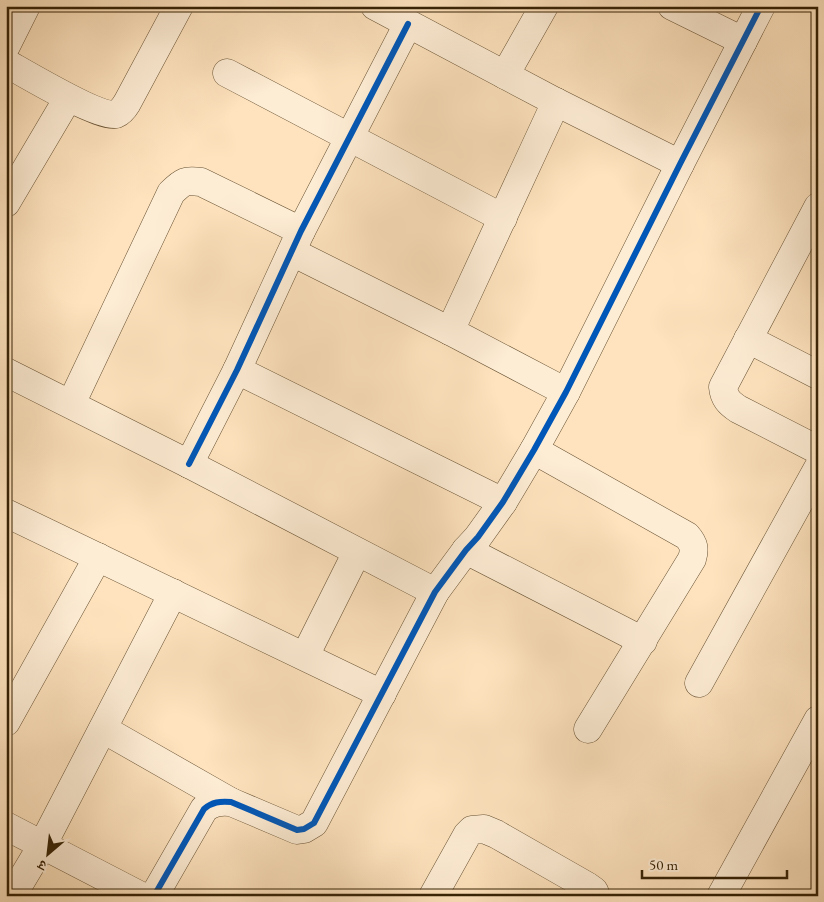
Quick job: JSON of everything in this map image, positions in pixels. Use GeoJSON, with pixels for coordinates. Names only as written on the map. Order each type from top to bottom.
{"type":"FeatureCollection","features":[{"type":"Feature","properties":{"kind":"street"},"geometry":{"type":"LineString","coordinates":[[6,46],[26,6]]}},
{"type":"Feature","properties":{"kind":"street"},"geometry":{"type":"LineString","coordinates":[[6,63],[68,98],[106,113],[115,114],[124,109],[179,6]]}},
{"type":"Feature","properties":{"kind":"street"},"geometry":{"type":"LineString","coordinates":[[375,6],[556,102],[680,164]]}},
{"type":"Feature","properties":{"kind":"street"},"geometry":{"type":"LineString","coordinates":[[506,75],[544,6]]}},
{"type":"Feature","properties":{"kind":"street"},"geometry":{"type":"LineString","coordinates":[[672,6],[743,41]]}},
{"type":"Feature","properties":{"kind":"street"},"geometry":{"type":"LineString","coordinates":[[103,729],[231,802],[297,830],[304,830],[314,823],[435,592],[466,550],[478,538],[502,502],[534,450],[566,392],[761,6]]}},
{"type":"Feature","properties":{"kind":"street"},"geometry":{"type":"LineString","coordinates":[[189,464],[237,370],[297,242],[408,24]]}},
{"type":"Feature","properties":{"kind":"street"},"geometry":{"type":"LineString","coordinates":[[227,73],[503,218]]}},
{"type":"Feature","properties":{"kind":"street"},"geometry":{"type":"LineString","coordinates":[[6,203],[68,98]]}},
{"type":"Feature","properties":{"kind":"street"},"geometry":{"type":"LineString","coordinates":[[450,331],[556,102]]}},
{"type":"Feature","properties":{"kind":"street"},"geometry":{"type":"LineString","coordinates":[[71,404],[171,193],[187,180],[201,182],[297,242],[450,331],[566,392]]}},
{"type":"Feature","properties":{"kind":"street"},"geometry":{"type":"LineString","coordinates":[[818,206],[722,387],[724,395],[738,409],[818,450]]}},
{"type":"Feature","properties":{"kind":"street"},"geometry":{"type":"LineString","coordinates":[[748,339],[818,375]]}},
{"type":"Feature","properties":{"kind":"street"},"geometry":{"type":"LineString","coordinates":[[237,370],[502,502]]}},
{"type":"Feature","properties":{"kind":"street"},"geometry":{"type":"LineString","coordinates":[[6,372],[189,464],[435,592]]}},
{"type":"Feature","properties":{"kind":"street"},"geometry":{"type":"LineString","coordinates":[[534,450],[687,536],[692,542],[694,549],[692,559],[588,729]]}},
{"type":"Feature","properties":{"kind":"street"},"geometry":{"type":"LineString","coordinates":[[699,682],[818,468]]}},
{"type":"Feature","properties":{"kind":"street"},"geometry":{"type":"LineString","coordinates":[[6,514],[382,694]]}},
{"type":"Feature","properties":{"kind":"street"},"geometry":{"type":"LineString","coordinates":[[466,550],[642,641]]}},
{"type":"Feature","properties":{"kind":"street"},"geometry":{"type":"LineString","coordinates":[[304,656],[357,552]]}},
{"type":"Feature","properties":{"kind":"street"},"geometry":{"type":"LineString","coordinates":[[6,722],[98,557]]}},
{"type":"Feature","properties":{"kind":"street"},"geometry":{"type":"LineString","coordinates":[[12,896],[43,844],[173,593]]}},
{"type":"Feature","properties":{"kind":"street"},"geometry":{"type":"LineString","coordinates":[[721,896],[818,720]]}},
{"type":"Feature","properties":{"kind":"street"},"geometry":{"type":"LineString","coordinates":[[154,896],[204,810],[213,803],[220,801],[231,802]]}},
{"type":"Feature","properties":{"kind":"street"},"geometry":{"type":"LineString","coordinates":[[6,826],[141,896]]}},
{"type":"Feature","properties":{"kind":"street"},"geometry":{"type":"LineString","coordinates":[[432,896],[467,835],[472,830],[484,829],[588,886],[594,891],[596,896]]}},
{"type":"Feature","properties":{"kind":"cycle path"},"geometry":{"type":"LineString","coordinates":[[154,896],[204,809],[213,803],[231,802],[297,830],[304,829],[314,823],[435,592],[503,502],[566,392],[761,6]]}},
{"type":"Feature","properties":{"kind":"cycle path"},"geometry":{"type":"LineString","coordinates":[[189,464],[237,370],[301,231],[408,24]]}}]}
